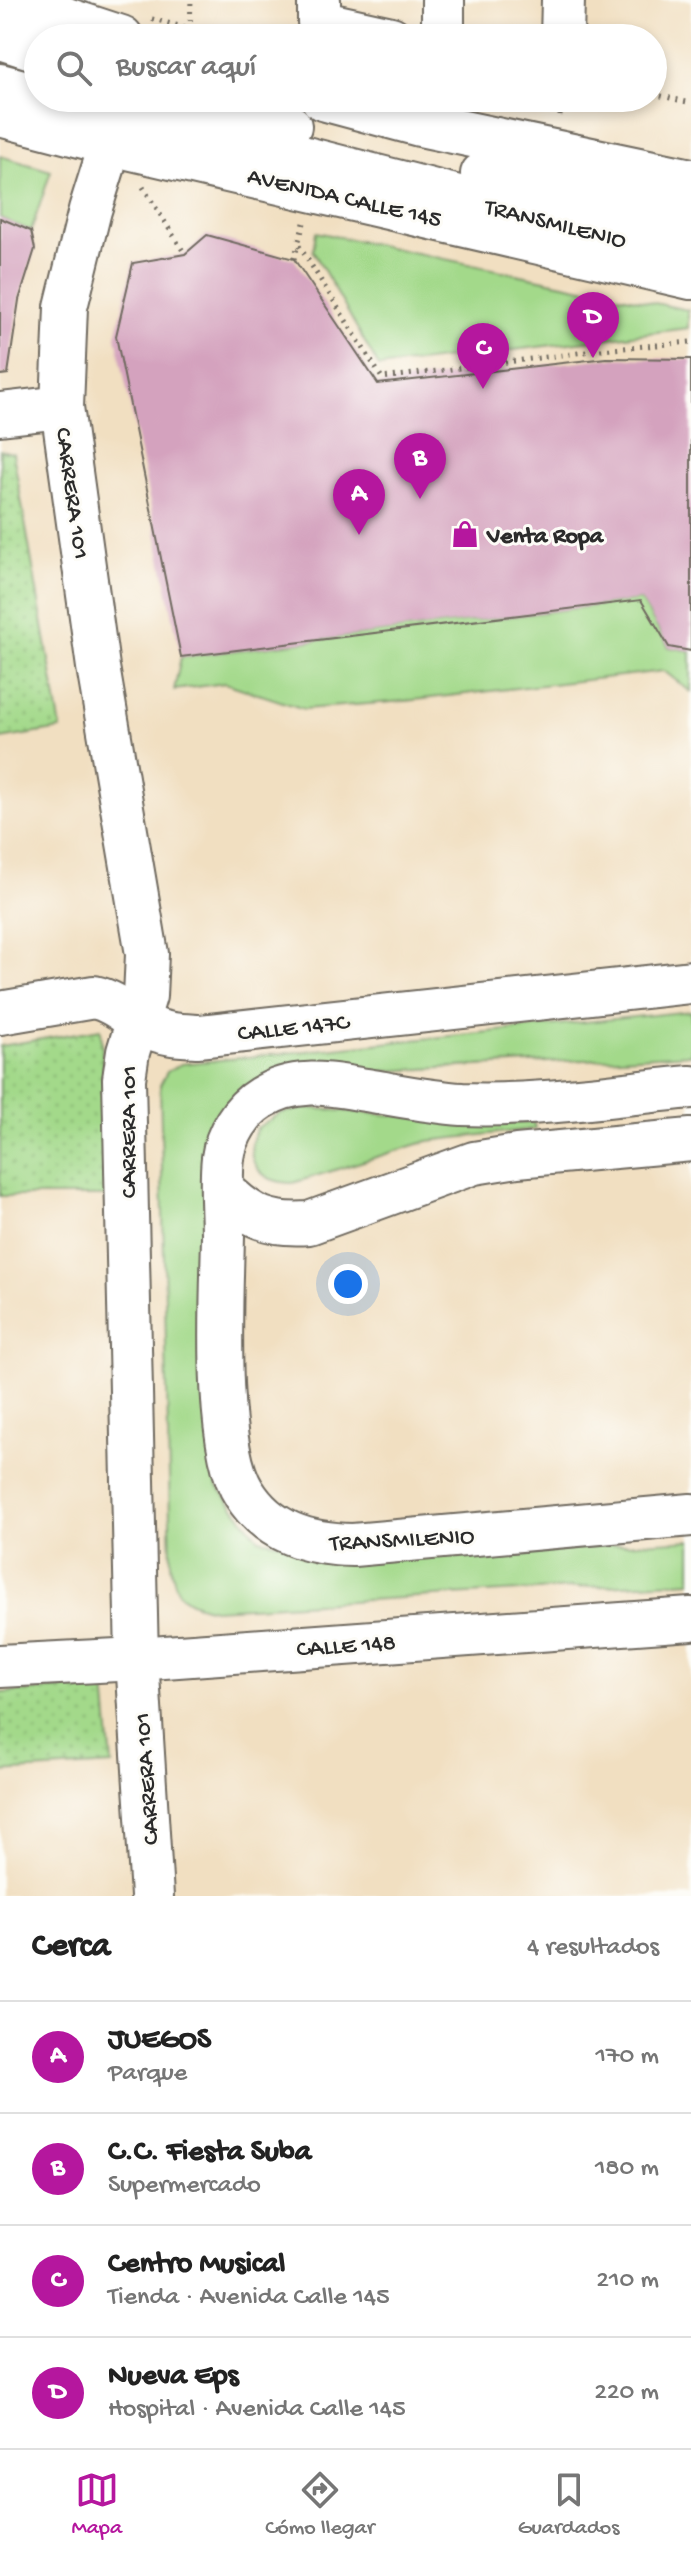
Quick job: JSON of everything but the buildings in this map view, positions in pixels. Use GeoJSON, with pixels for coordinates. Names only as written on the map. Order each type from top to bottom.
{"type":"FeatureCollection","features":[{"type":"Feature","properties":{"kind":"main road"},"geometry":{"type":"LineString","coordinates":[[375,112],[691,181]]}},
{"type":"Feature","properties":{"kind":"main road","name":"AVENIDA CALLE 145"},"geometry":{"type":"LineString","coordinates":[[0,114],[123,160],[691,277]]}},
{"type":"Feature","properties":{"kind":"street"},"geometry":{"type":"LineString","coordinates":[[443,0],[443,24]]}},
{"type":"Feature","properties":{"kind":"street"},"geometry":{"type":"LineString","coordinates":[[562,24],[563,0]]}},
{"type":"Feature","properties":{"kind":"street"},"geometry":{"type":"LineString","coordinates":[[319,11],[354,24]]}},
{"type":"Feature","properties":{"kind":"street"},"geometry":{"type":"LineString","coordinates":[[0,85],[24,91]]}},
{"type":"Feature","properties":{"kind":"street","name":"TRANSMILENIO"},"geometry":{"type":"LineString","coordinates":[[112,112],[224,137],[691,254]]}},
{"type":"Feature","properties":{"kind":"street","name":"TRANSMILENIO"},"geometry":{"type":"LineString","coordinates":[[244,112],[338,141],[691,223]]}},
{"type":"Feature","properties":{"kind":"street","name":"CARRERA 101"},"geometry":{"type":"LineString","coordinates":[[123,160],[90,210],[66,307],[62,407],[98,667],[147,954],[148,976],[124,1079],[137,1659],[152,1896]]}},
{"type":"Feature","properties":{"kind":"street"},"geometry":{"type":"LineString","coordinates":[[0,414],[62,407]]}},
{"type":"Feature","properties":{"kind":"street","name":"CALLE 147C"},"geometry":{"type":"LineString","coordinates":[[0,1013],[94,997],[109,1000],[150,1028],[199,1036],[691,982]]}},
{"type":"Feature","properties":{"kind":"street","name":"TRANSMILENIO"},"geometry":{"type":"LineString","coordinates":[[691,1087],[462,1104],[312,1082],[286,1085],[259,1099],[242,1115],[230,1134],[223,1156],[222,1351],[232,1469],[255,1509],[274,1525],[299,1538],[323,1544],[353,1545],[691,1515]]}},
{"type":"Feature","properties":{"kind":"street"},"geometry":{"type":"LineString","coordinates":[[223,1190],[241,1207],[268,1221],[309,1223],[474,1163],[517,1156],[691,1140]]}},
{"type":"Feature","properties":{"kind":"street","name":"CALLE 148"},"geometry":{"type":"LineString","coordinates":[[0,1666],[691,1619]]}},
{"type":"Feature","properties":{"kind":"path"},"geometry":{"type":"LineString","coordinates":[[190,24],[191,0]]}},
{"type":"Feature","properties":{"kind":"path"},"geometry":{"type":"LineString","coordinates":[[667,97],[691,103]]}},
{"type":"Feature","properties":{"kind":"path"},"geometry":{"type":"LineString","coordinates":[[560,112],[560,116]]}},
{"type":"Feature","properties":{"kind":"path"},"geometry":{"type":"LineString","coordinates":[[123,160],[185,254]]}},
{"type":"Feature","properties":{"kind":"path"},"geometry":{"type":"LineString","coordinates":[[294,259],[306,218]]}},
{"type":"Feature","properties":{"kind":"path"},"geometry":{"type":"LineString","coordinates":[[298,244],[382,378],[601,350],[691,342]]}},
{"type":"Feature","properties":{"kind":"green space"},"geometry":{"type":"Polygon","coordinates":[[[0,156],[51,171],[31,231],[0,218],[0,156]]]}},
{"type":"Feature","properties":{"kind":"green space"},"geometry":{"type":"Polygon","coordinates":[[[316,232],[688,310],[688,328],[379,367],[313,251],[316,232]]]}},
{"type":"Feature","properties":{"kind":"green space"},"geometry":{"type":"Polygon","coordinates":[[[0,450],[13,453],[61,729],[0,739],[0,450]]]}},
{"type":"Feature","properties":{"kind":"green space"},"geometry":{"type":"Polygon","coordinates":[[[641,600],[669,647],[691,651],[691,692],[664,671],[405,701],[304,709],[225,683],[174,690],[181,657],[641,600]]]}},
{"type":"Feature","properties":{"kind":"green space"},"geometry":{"type":"Polygon","coordinates":[[[691,1011],[691,1054],[279,1077],[240,1092],[209,1415],[216,1484],[259,1539],[382,1558],[691,1540],[691,1581],[214,1609],[195,1604],[182,1596],[175,1584],[171,1564],[160,1085],[167,1072],[181,1064],[691,1011]]]}},
{"type":"Feature","properties":{"kind":"green space"},"geometry":{"type":"Polygon","coordinates":[[[101,1029],[110,1196],[0,1196],[0,1046],[101,1029]]]}},
{"type":"Feature","properties":{"kind":"green space"},"geometry":{"type":"Polygon","coordinates":[[[308,1108],[488,1123],[534,1123],[535,1129],[428,1141],[293,1183],[271,1179],[263,1174],[253,1159],[253,1139],[257,1128],[281,1113],[308,1108]]]}},
{"type":"Feature","properties":{"kind":"green space"},"geometry":{"type":"Polygon","coordinates":[[[105,1686],[112,1765],[0,1772],[0,1693],[105,1686]]]}},
{"type":"Feature","properties":{"kind":"place","name":"Nueva Eps"},"geometry":{"type":"Point","coordinates":[593,358]}},
{"type":"Feature","properties":{"kind":"place","name":"Centro Musical"},"geometry":{"type":"Point","coordinates":[483,389]}},
{"type":"Feature","properties":{"kind":"place","name":"C.C. Fiesta Suba"},"geometry":{"type":"Point","coordinates":[420,499]}},
{"type":"Feature","properties":{"kind":"place","name":"Venta Ropa"},"geometry":{"type":"Point","coordinates":[465,534]}},
{"type":"Feature","properties":{"kind":"place","name":"JUEGOS"},"geometry":{"type":"Point","coordinates":[359,535]}}]}
